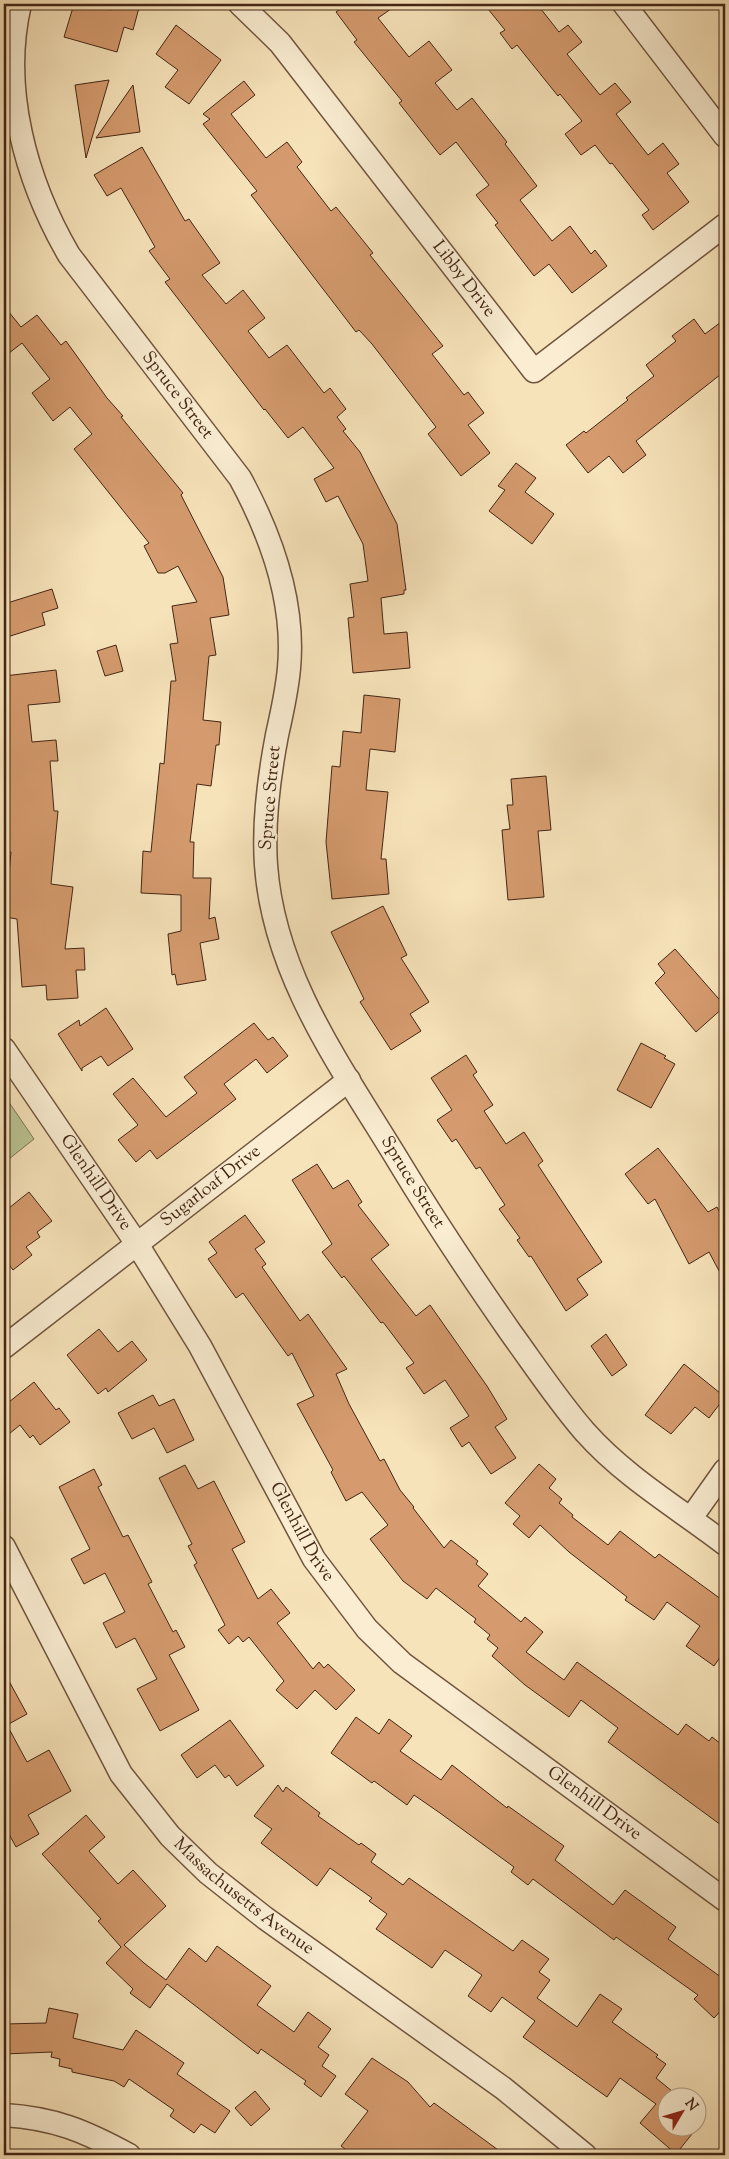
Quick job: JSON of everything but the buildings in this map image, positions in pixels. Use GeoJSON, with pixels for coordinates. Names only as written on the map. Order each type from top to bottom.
{"type":"FeatureCollection","features":[{"type":"Feature","properties":{"kind":"street","name":"Spruce Street"},"geometry":{"type":"LineString","coordinates":[[20,4],[15,51],[14,87],[18,122],[31,176],[53,228],[69,255],[240,478],[255,505],[274,554],[289,620],[290,666],[268,802],[265,833],[266,867],[277,927],[291,974],[308,1013],[444,1237],[562,1404],[586,1433],[620,1468],[725,1544]]}},
{"type":"Feature","properties":{"kind":"street","name":"Libby Drive"},"geometry":{"type":"LineString","coordinates":[[240,4],[280,44],[534,371],[725,225]]}},
{"type":"Feature","properties":{"kind":"street"},"geometry":{"type":"LineString","coordinates":[[624,4],[725,136]]}},
{"type":"Feature","properties":{"kind":"street","name":"Glenhill Drive"},"geometry":{"type":"LineString","coordinates":[[4,1049],[137,1244],[205,1354],[314,1560],[367,1629],[410,1668],[725,1900]]}},
{"type":"Feature","properties":{"kind":"street","name":"Sugarloaf Drive"},"geometry":{"type":"LineString","coordinates":[[4,1347],[349,1080]]}},
{"type":"Feature","properties":{"kind":"street"},"geometry":{"type":"LineString","coordinates":[[691,1518],[725,1470]]}},
{"type":"Feature","properties":{"kind":"street","name":"Massachusetts Avenue"},"geometry":{"type":"LineString","coordinates":[[4,1547],[121,1774],[170,1836],[208,1873],[265,1918],[503,2088],[585,2155]]}},
{"type":"Feature","properties":{"kind":"street"},"geometry":{"type":"LineString","coordinates":[[4,2115],[36,2117],[71,2127],[98,2138],[129,2155]]}},
{"type":"Feature","properties":{"kind":"green space"},"geometry":{"type":"Polygon","coordinates":[[[4,1095],[34,1139],[4,1163],[4,1095]]]}}]}
